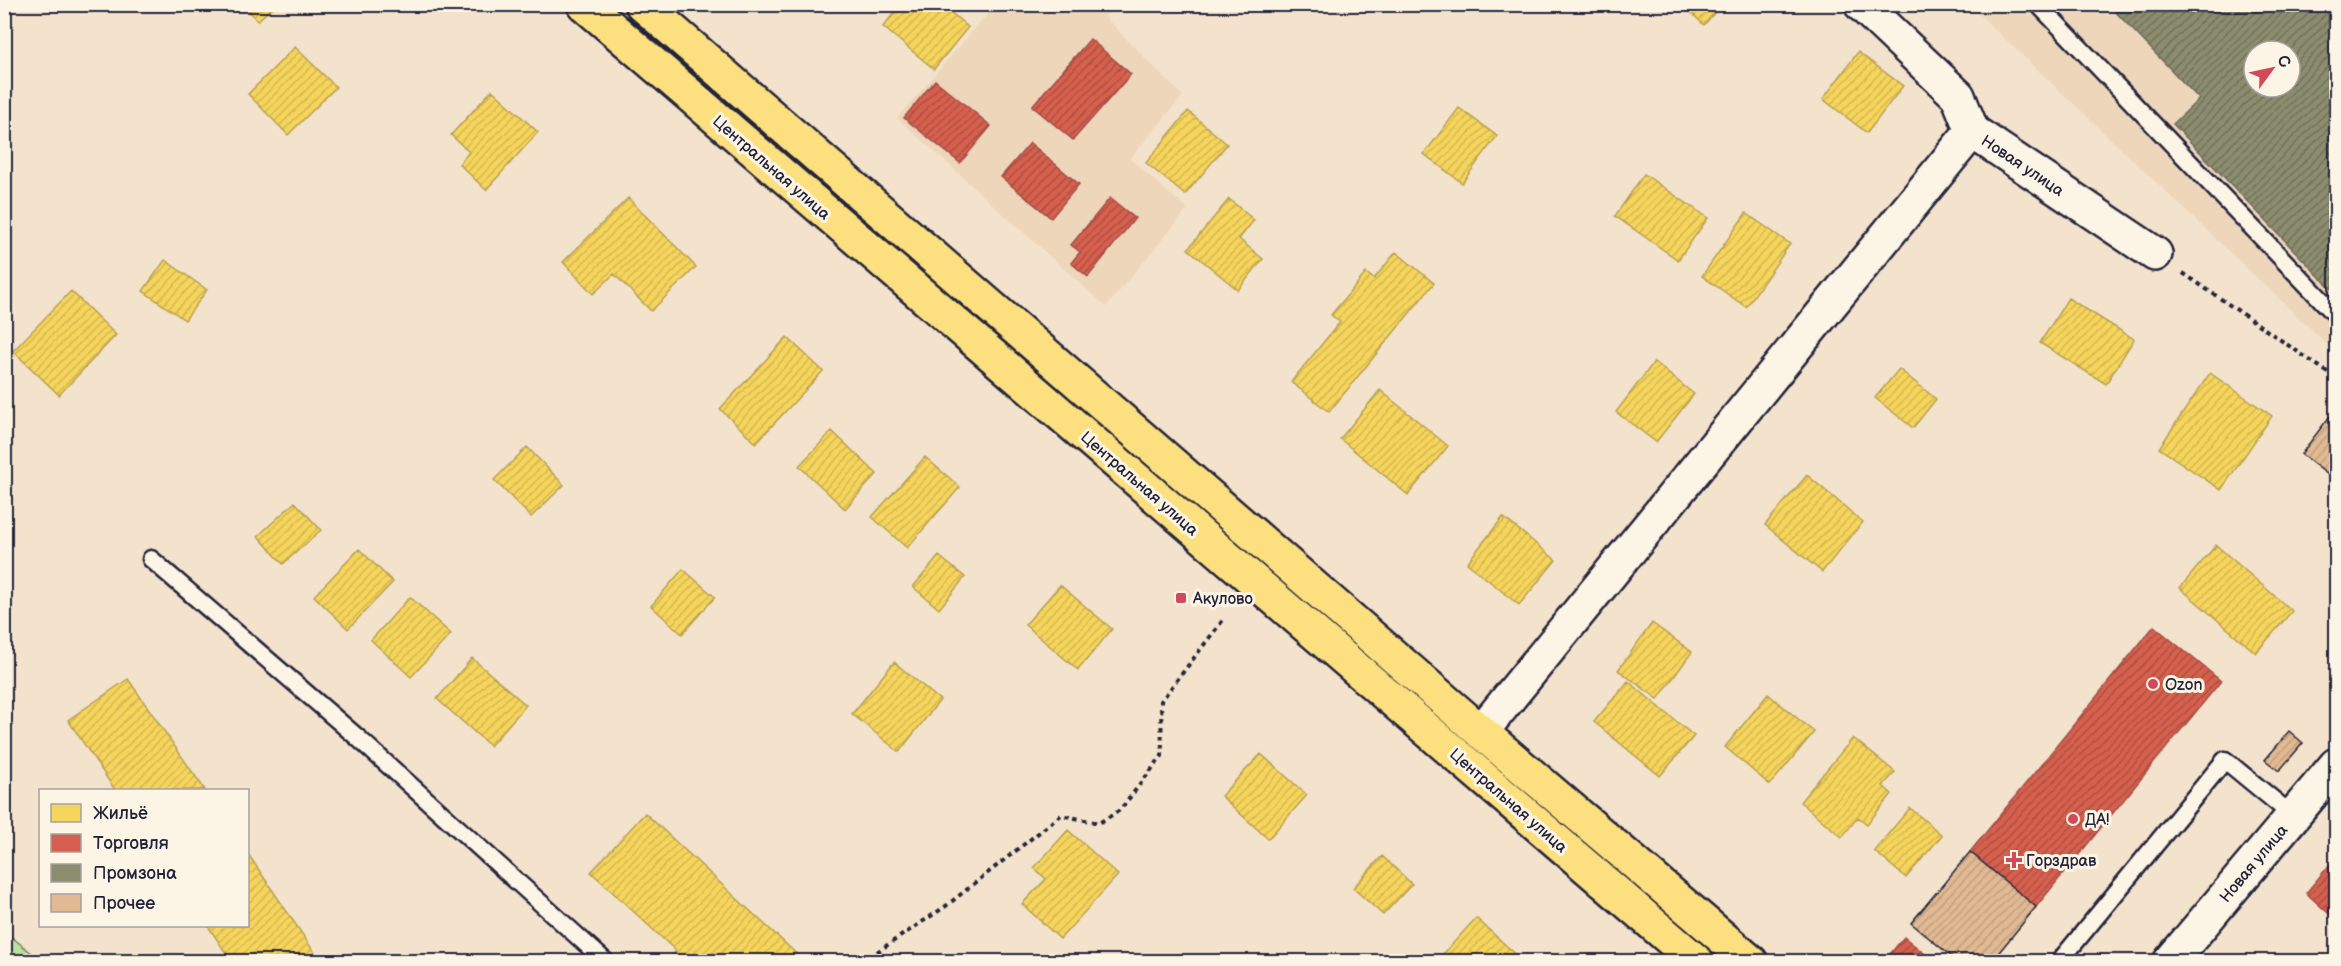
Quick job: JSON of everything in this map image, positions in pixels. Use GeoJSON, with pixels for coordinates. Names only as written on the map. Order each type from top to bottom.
{"type":"FeatureCollection","features":[{"type":"Feature","properties":{"kind":"main road","name":"Центральная улица"},"geometry":{"type":"LineString","coordinates":[[584,4],[1697,962]]}},
{"type":"Feature","properties":{"kind":"main road","name":"Центральная улица"},"geometry":{"type":"LineString","coordinates":[[652,8],[1481,732],[1752,962]]}},
{"type":"Feature","properties":{"kind":"street","name":"Новая улица"},"geometry":{"type":"LineString","coordinates":[[1861,4],[1958,96],[1972,131],[2155,254]]}},
{"type":"Feature","properties":{"kind":"street"},"geometry":{"type":"LineString","coordinates":[[1481,732],[1972,131]]}},
{"type":"Feature","properties":{"kind":"street","name":"Новая улица"},"geometry":{"type":"LineString","coordinates":[[2170,962],[2337,765]]}},
{"type":"Feature","properties":{"kind":"lane"},"geometry":{"type":"LineString","coordinates":[[2038,4],[2337,315]]}},
{"type":"Feature","properties":{"kind":"lane"},"geometry":{"type":"LineString","coordinates":[[152,559],[357,737],[606,962]]}},
{"type":"Feature","properties":{"kind":"lane"},"geometry":{"type":"LineString","coordinates":[[2059,962],[2225,760],[2293,816]]}},
{"type":"Feature","properties":{"kind":"path"},"geometry":{"type":"LineString","coordinates":[[2155,254],[2337,378]]}},
{"type":"Feature","properties":{"kind":"path"},"geometry":{"type":"LineString","coordinates":[[862,962],[946,906],[1061,815],[1100,823],[1119,810],[1162,756],[1161,700],[1223,620]]}},
{"type":"Feature","properties":{"kind":"shaded area"},"geometry":{"type":"Polygon","coordinates":[[[995,5],[1116,5],[1105,17],[1183,96],[1130,159],[1188,209],[1106,307],[897,118],[995,5]]]}},
{"type":"Feature","properties":{"kind":"shaded area"},"geometry":{"type":"Polygon","coordinates":[[[1969,5],[2336,5],[2336,353],[1969,5]]]}},
{"type":"Feature","properties":{"kind":"green space"},"geometry":{"type":"Polygon","coordinates":[[[5,932],[42,961],[5,961],[5,932]]]}},
{"type":"Feature","properties":{"kind":"building: Жильё"},"geometry":{"type":"Polygon","coordinates":[[[244,4],[277,4],[257,21],[244,4]]]}},
{"type":"Feature","properties":{"kind":"building: Жильё"},"geometry":{"type":"Polygon","coordinates":[[[901,4],[941,4],[968,27],[934,69],[883,27],[901,4]]]}},
{"type":"Feature","properties":{"kind":"building: Жильё"},"geometry":{"type":"Polygon","coordinates":[[[1682,4],[1722,4],[1704,25],[1682,4]]]}},
{"type":"Feature","properties":{"kind":"building: Жильё"},"geometry":{"type":"Polygon","coordinates":[[[295,47],[336,87],[288,135],[248,94],[295,47]]]}},
{"type":"Feature","properties":{"kind":"building: Жильё"},"geometry":{"type":"Polygon","coordinates":[[[1858,52],[1903,86],[1867,133],[1823,99],[1858,52]]]}},
{"type":"Feature","properties":{"kind":"building: Жильё"},"geometry":{"type":"Polygon","coordinates":[[[492,90],[538,132],[486,190],[459,164],[469,152],[451,135],[492,90]]]}},
{"type":"Feature","properties":{"kind":"building: Жильё"},"geometry":{"type":"Polygon","coordinates":[[[1459,108],[1497,136],[1462,183],[1424,154],[1459,108]]]}},
{"type":"Feature","properties":{"kind":"building: Жильё"},"geometry":{"type":"Polygon","coordinates":[[[1188,111],[1227,144],[1185,195],[1146,163],[1188,111]]]}},
{"type":"Feature","properties":{"kind":"building: Жильё"},"geometry":{"type":"Polygon","coordinates":[[[1644,174],[1708,218],[1678,260],[1615,216],[1644,174]]]}},
{"type":"Feature","properties":{"kind":"building: Жильё"},"geometry":{"type":"Polygon","coordinates":[[[628,198],[696,267],[651,311],[614,274],[593,294],[563,262],[628,198]]]}},
{"type":"Feature","properties":{"kind":"building: Жильё"},"geometry":{"type":"Polygon","coordinates":[[[1229,199],[1254,220],[1239,239],[1263,259],[1238,290],[1188,249],[1229,199]]]}},
{"type":"Feature","properties":{"kind":"building: Жильё"},"geometry":{"type":"Polygon","coordinates":[[[1746,213],[1790,244],[1746,307],[1702,276],[1746,213]]]}},
{"type":"Feature","properties":{"kind":"building: Жильё"},"geometry":{"type":"Polygon","coordinates":[[[1396,252],[1434,283],[1329,412],[1291,382],[1340,322],[1331,315],[1366,273],[1374,279],[1396,252]]]}},
{"type":"Feature","properties":{"kind":"building: Жильё"},"geometry":{"type":"Polygon","coordinates":[[[165,260],[207,290],[185,320],[143,291],[165,260]]]}},
{"type":"Feature","properties":{"kind":"building: Жильё"},"geometry":{"type":"Polygon","coordinates":[[[71,291],[116,335],[59,395],[13,351],[71,291]]]}},
{"type":"Feature","properties":{"kind":"building: Жильё"},"geometry":{"type":"Polygon","coordinates":[[[2068,298],[2134,339],[2106,384],[2040,343],[2068,298]]]}},
{"type":"Feature","properties":{"kind":"building: Жильё"},"geometry":{"type":"Polygon","coordinates":[[[787,337],[823,371],[756,443],[720,409],[787,337]]]}},
{"type":"Feature","properties":{"kind":"building: Жильё"},"geometry":{"type":"Polygon","coordinates":[[[1654,362],[1694,394],[1656,442],[1616,412],[1654,362]]]}},
{"type":"Feature","properties":{"kind":"building: Жильё"},"geometry":{"type":"Polygon","coordinates":[[[1899,369],[1936,399],[1913,428],[1875,398],[1899,369]]]}},
{"type":"Feature","properties":{"kind":"building: Жильё"},"geometry":{"type":"Polygon","coordinates":[[[2210,373],[2272,416],[2221,490],[2159,448],[2210,373]]]}},
{"type":"Feature","properties":{"kind":"building: Жильё"},"geometry":{"type":"Polygon","coordinates":[[[1380,390],[1448,446],[1408,495],[1340,439],[1380,390]]]}},
{"type":"Feature","properties":{"kind":"building: Жильё"},"geometry":{"type":"Polygon","coordinates":[[[832,431],[877,474],[845,509],[799,466],[832,431]]]}},
{"type":"Feature","properties":{"kind":"building: Жильё"},"geometry":{"type":"Polygon","coordinates":[[[527,447],[564,485],[531,517],[494,480],[527,447]]]}},
{"type":"Feature","properties":{"kind":"building: Жильё"},"geometry":{"type":"Polygon","coordinates":[[[925,457],[960,487],[907,548],[872,517],[925,457]]]}},
{"type":"Feature","properties":{"kind":"building: Жильё"},"geometry":{"type":"Polygon","coordinates":[[[1807,475],[1863,522],[1822,572],[1765,525],[1807,475]]]}},
{"type":"Feature","properties":{"kind":"building: Жильё"},"geometry":{"type":"Polygon","coordinates":[[[295,502],[321,530],[283,564],[258,536],[295,502]]]}},
{"type":"Feature","properties":{"kind":"building: Жильё"},"geometry":{"type":"Polygon","coordinates":[[[1503,517],[1556,560],[1519,605],[1467,563],[1503,517]]]}},
{"type":"Feature","properties":{"kind":"building: Жильё"},"geometry":{"type":"Polygon","coordinates":[[[2216,545],[2292,611],[2256,653],[2180,588],[2216,545]]]}},
{"type":"Feature","properties":{"kind":"building: Жильё"},"geometry":{"type":"Polygon","coordinates":[[[359,549],[393,582],[348,629],[314,596],[359,549]]]}},
{"type":"Feature","properties":{"kind":"building: Жильё"},"geometry":{"type":"Polygon","coordinates":[[[939,556],[965,577],[939,609],[913,587],[939,556]]]}},
{"type":"Feature","properties":{"kind":"building: Жильё"},"geometry":{"type":"Polygon","coordinates":[[[683,569],[715,597],[682,634],[651,606],[683,569]]]}},
{"type":"Feature","properties":{"kind":"building: Жильё"},"geometry":{"type":"Polygon","coordinates":[[[1060,585],[1112,629],[1078,670],[1025,625],[1060,585]]]}},
{"type":"Feature","properties":{"kind":"building: Жильё"},"geometry":{"type":"Polygon","coordinates":[[[410,597],[451,634],[411,677],[371,640],[410,597]]]}},
{"type":"Feature","properties":{"kind":"building: Жильё"},"geometry":{"type":"Polygon","coordinates":[[[1652,623],[1692,652],[1658,699],[1618,670],[1652,623]]]}},
{"type":"Feature","properties":{"kind":"building: Жильё"},"geometry":{"type":"Polygon","coordinates":[[[472,658],[526,705],[490,746],[437,699],[472,658]]]}},
{"type":"Feature","properties":{"kind":"building: Жильё"},"geometry":{"type":"Polygon","coordinates":[[[894,662],[940,700],[899,752],[852,714],[894,662]]]}},
{"type":"Feature","properties":{"kind":"building: Жильё"},"geometry":{"type":"Polygon","coordinates":[[[128,679],[204,789],[114,789],[68,720],[128,679]]]}},
{"type":"Feature","properties":{"kind":"building: Жильё"},"geometry":{"type":"Polygon","coordinates":[[[1628,681],[1694,736],[1660,776],[1594,722],[1628,681]]]}},
{"type":"Feature","properties":{"kind":"building: Жильё"},"geometry":{"type":"Polygon","coordinates":[[[1768,694],[1814,732],[1770,785],[1725,747],[1768,694]]]}},
{"type":"Feature","properties":{"kind":"building: Жильё"},"geometry":{"type":"Polygon","coordinates":[[[1853,738],[1895,772],[1883,786],[1892,794],[1867,824],[1858,817],[1842,837],[1800,802],[1853,738]]]}},
{"type":"Feature","properties":{"kind":"building: Жильё"},"geometry":{"type":"Polygon","coordinates":[[[1261,754],[1307,795],[1268,839],[1221,796],[1261,754]]]}},
{"type":"Feature","properties":{"kind":"building: Жильё"},"geometry":{"type":"Polygon","coordinates":[[[1910,808],[1942,835],[1906,878],[1874,851],[1910,808]]]}},
{"type":"Feature","properties":{"kind":"building: Жильё"},"geometry":{"type":"Polygon","coordinates":[[[645,813],[803,960],[801,962],[666,962],[676,951],[591,872],[645,813]]]}},
{"type":"Feature","properties":{"kind":"building: Жильё"},"geometry":{"type":"Polygon","coordinates":[[[1068,830],[1118,875],[1060,939],[1022,904],[1046,879],[1034,868],[1068,830]]]}},
{"type":"Feature","properties":{"kind":"building: Жильё"},"geometry":{"type":"Polygon","coordinates":[[[249,855],[321,962],[232,962],[209,927],[249,927],[249,855]]]}},
{"type":"Feature","properties":{"kind":"building: Жильё"},"geometry":{"type":"Polygon","coordinates":[[[1382,856],[1412,884],[1383,915],[1353,888],[1382,856]]]}},
{"type":"Feature","properties":{"kind":"building: Жильё"},"geometry":{"type":"Polygon","coordinates":[[[1476,918],[1521,959],[1518,962],[1436,962],[1476,918]]]}},
{"type":"Feature","properties":{"kind":"building: Торговля"},"geometry":{"type":"Polygon","coordinates":[[[1090,39],[1131,74],[1073,140],[1032,106],[1090,39]]]}},
{"type":"Feature","properties":{"kind":"building: Торговля"},"geometry":{"type":"Polygon","coordinates":[[[935,80],[991,126],[960,163],[904,118],[935,80]]]}},
{"type":"Feature","properties":{"kind":"building: Торговля"},"geometry":{"type":"Polygon","coordinates":[[[1030,143],[1079,184],[1051,218],[1001,177],[1030,143]]]}},
{"type":"Feature","properties":{"kind":"building: Торговля"},"geometry":{"type":"Polygon","coordinates":[[[1110,198],[1135,218],[1088,277],[1071,263],[1080,252],[1071,245],[1110,198]]]}},
{"type":"Feature","properties":{"kind":"building: Торговля"},"geometry":{"type":"Polygon","coordinates":[[[2154,626],[2221,681],[2036,907],[1970,852],[2154,626]]]}},
{"type":"Feature","properties":{"kind":"building: Торговля"},"geometry":{"type":"Polygon","coordinates":[[[2336,857],[2336,920],[2306,893],[2336,857]]]}},
{"type":"Feature","properties":{"kind":"building: Торговля"},"geometry":{"type":"Polygon","coordinates":[[[1904,937],[1935,962],[1889,962],[1886,959],[1904,937]]]}},
{"type":"Feature","properties":{"kind":"building: Промзона"},"geometry":{"type":"Polygon","coordinates":[[[2108,4],[2336,4],[2336,294],[2173,124],[2199,99],[2108,4]]]}},
{"type":"Feature","properties":{"kind":"building: Прочее"},"geometry":{"type":"Polygon","coordinates":[[[2330,416],[2336,420],[2336,481],[2301,454],[2330,416]]]}},
{"type":"Feature","properties":{"kind":"building: Прочее"},"geometry":{"type":"Polygon","coordinates":[[[2289,731],[2303,743],[2279,771],[2265,760],[2289,731]]]}},
{"type":"Feature","properties":{"kind":"building: Прочее"},"geometry":{"type":"Polygon","coordinates":[[[1970,852],[2036,907],[1991,962],[1958,962],[1911,923],[1970,852]]]}},
{"type":"Feature","properties":{"kind":"place","name":"Акулово"},"geometry":{"type":"Point","coordinates":[1181,598]}},
{"type":"Feature","properties":{"kind":"place","name":"Ozon"},"geometry":{"type":"Point","coordinates":[2153,684]}},
{"type":"Feature","properties":{"kind":"place","name":"ДА!"},"geometry":{"type":"Point","coordinates":[2073,819]}},
{"type":"Feature","properties":{"kind":"place","name":"Горздрав"},"geometry":{"type":"Point","coordinates":[2014,860]}}]}
